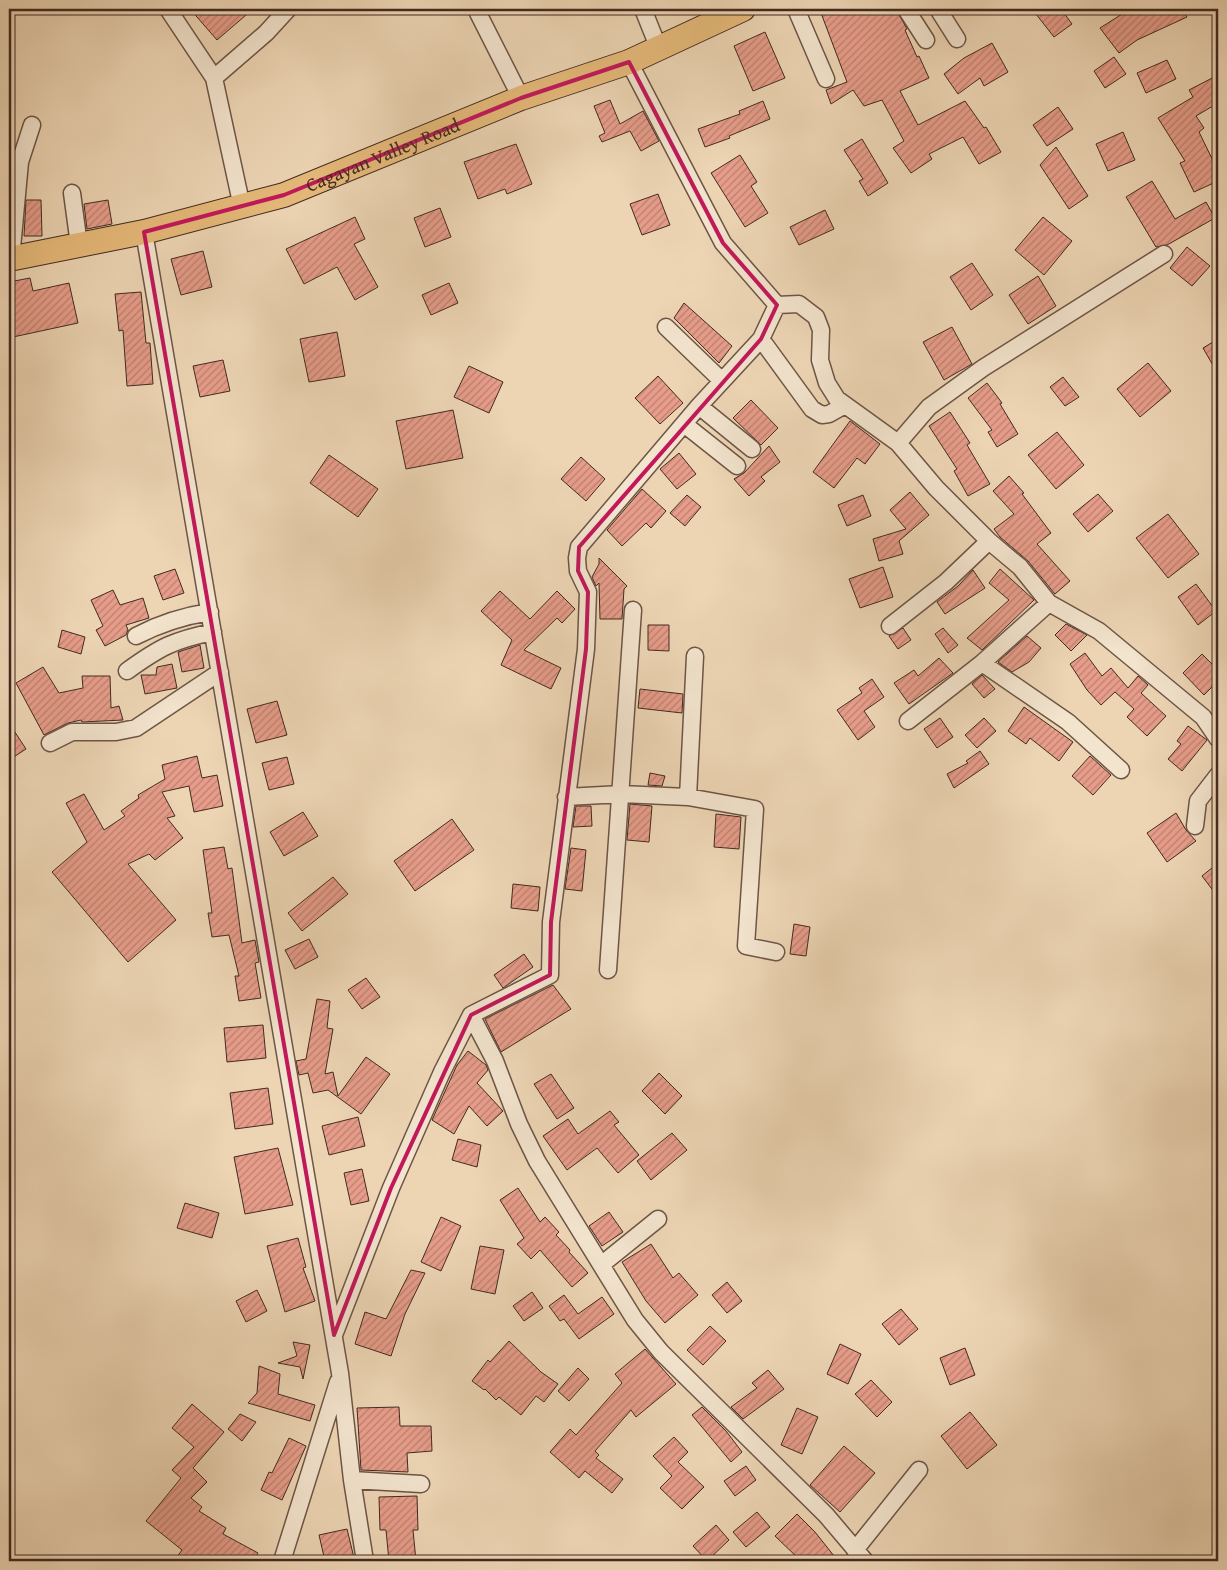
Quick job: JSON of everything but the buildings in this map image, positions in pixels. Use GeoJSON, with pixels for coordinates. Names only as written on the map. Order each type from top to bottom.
{"type":"FeatureCollection","features":[{"type":"Feature","properties":{"kind":"highway","name":"Cagayan Valley Road"},"geometry":{"type":"LineString","coordinates":[[10,259],[144,232],[284,195],[521,98],[629,62],[743,9]]}},
{"type":"Feature","properties":{"kind":"street"},"geometry":{"type":"LineString","coordinates":[[168,9],[214,78],[242,207]]}},
{"type":"Feature","properties":{"kind":"street"},"geometry":{"type":"LineString","coordinates":[[214,78],[266,33],[288,9]]}},
{"type":"Feature","properties":{"kind":"street"},"geometry":{"type":"LineString","coordinates":[[476,9],[521,98]]}},
{"type":"Feature","properties":{"kind":"street"},"geometry":{"type":"LineString","coordinates":[[643,9],[659,49]]}},
{"type":"Feature","properties":{"kind":"street"},"geometry":{"type":"LineString","coordinates":[[796,9],[826,79]]}},
{"type":"Feature","properties":{"kind":"street"},"geometry":{"type":"LineString","coordinates":[[906,9],[926,40]]}},
{"type":"Feature","properties":{"kind":"street"},"geometry":{"type":"LineString","coordinates":[[938,9],[957,39]]}},
{"type":"Feature","properties":{"kind":"street"},"geometry":{"type":"LineString","coordinates":[[629,62],[723,243],[777,305]]}},
{"type":"Feature","properties":{"kind":"street"},"geometry":{"type":"LineString","coordinates":[[10,259],[20,162],[32,125]]}},
{"type":"Feature","properties":{"kind":"street"},"geometry":{"type":"LineString","coordinates":[[72,194],[79,245]]}},
{"type":"Feature","properties":{"kind":"street"},"geometry":{"type":"LineString","coordinates":[[144,232],[334,1335],[352,1480],[366,1561]]}},
{"type":"Feature","properties":{"kind":"street"},"geometry":{"type":"LineString","coordinates":[[898,443],[929,407],[983,368],[1164,254]]}},
{"type":"Feature","properties":{"kind":"street"},"geometry":{"type":"LineString","coordinates":[[777,305],[800,304],[816,317],[821,330],[820,360],[827,382],[836,399],[898,443],[936,488],[989,541],[1020,567],[1049,603],[1099,630],[1203,717],[1218,739]]}},
{"type":"Feature","properties":{"kind":"street"},"geometry":{"type":"LineString","coordinates":[[334,1335],[390,1188],[442,1072],[471,1015],[550,974],[551,922],[586,649],[588,592],[578,571],[577,558],[579,547],[699,406],[761,339],[777,305]]}},
{"type":"Feature","properties":{"kind":"street"},"geometry":{"type":"LineString","coordinates":[[666,327],[722,380]]}},
{"type":"Feature","properties":{"kind":"street"},"geometry":{"type":"LineString","coordinates":[[761,339],[812,409],[822,415],[829,414],[844,405]]}},
{"type":"Feature","properties":{"kind":"street"},"geometry":{"type":"LineString","coordinates":[[699,406],[752,449]]}},
{"type":"Feature","properties":{"kind":"street"},"geometry":{"type":"LineString","coordinates":[[684,424],[737,466]]}},
{"type":"Feature","properties":{"kind":"street"},"geometry":{"type":"LineString","coordinates":[[890,626],[946,582],[989,541]]}},
{"type":"Feature","properties":{"kind":"street"},"geometry":{"type":"LineString","coordinates":[[908,721],[982,663],[1049,603]]}},
{"type":"Feature","properties":{"kind":"street"},"geometry":{"type":"LineString","coordinates":[[608,970],[633,610]]}},
{"type":"Feature","properties":{"kind":"street"},"geometry":{"type":"LineString","coordinates":[[136,636],[161,623],[182,616],[210,612]]}},
{"type":"Feature","properties":{"kind":"street"},"geometry":{"type":"LineString","coordinates":[[127,671],[157,649],[183,638],[213,632]]}},
{"type":"Feature","properties":{"kind":"street"},"geometry":{"type":"LineString","coordinates":[[688,797],[695,656]]}},
{"type":"Feature","properties":{"kind":"street"},"geometry":{"type":"LineString","coordinates":[[982,663],[1068,722],[1121,770]]}},
{"type":"Feature","properties":{"kind":"street"},"geometry":{"type":"LineString","coordinates":[[50,743],[72,732],[116,732],[136,728],[220,672]]}},
{"type":"Feature","properties":{"kind":"street"},"geometry":{"type":"LineString","coordinates":[[1195,826],[1198,802],[1218,775]]}},
{"type":"Feature","properties":{"kind":"street"},"geometry":{"type":"LineString","coordinates":[[566,797],[621,794],[688,797],[755,809],[746,946],[776,952]]}},
{"type":"Feature","properties":{"kind":"street"},"geometry":{"type":"LineString","coordinates":[[471,1015],[495,1061],[519,1124],[537,1161],[635,1320],[661,1352],[826,1515],[860,1556],[919,1470]]}},
{"type":"Feature","properties":{"kind":"street"},"geometry":{"type":"LineString","coordinates":[[601,1265],[658,1219]]}},
{"type":"Feature","properties":{"kind":"street"},"geometry":{"type":"LineString","coordinates":[[282,1561],[340,1373]]}},
{"type":"Feature","properties":{"kind":"street"},"geometry":{"type":"LineString","coordinates":[[352,1480],[421,1484]]}},
{"type":"Feature","properties":{"kind":"highlighted area"},"geometry":{"type":"Polygon","coordinates":[[[629,62],[723,243],[777,305],[761,339],[579,547],[578,571],[588,592],[586,649],[551,922],[550,975],[471,1015],[391,1188],[334,1335],[144,232],[284,195],[521,98],[629,62]]]}}]}
